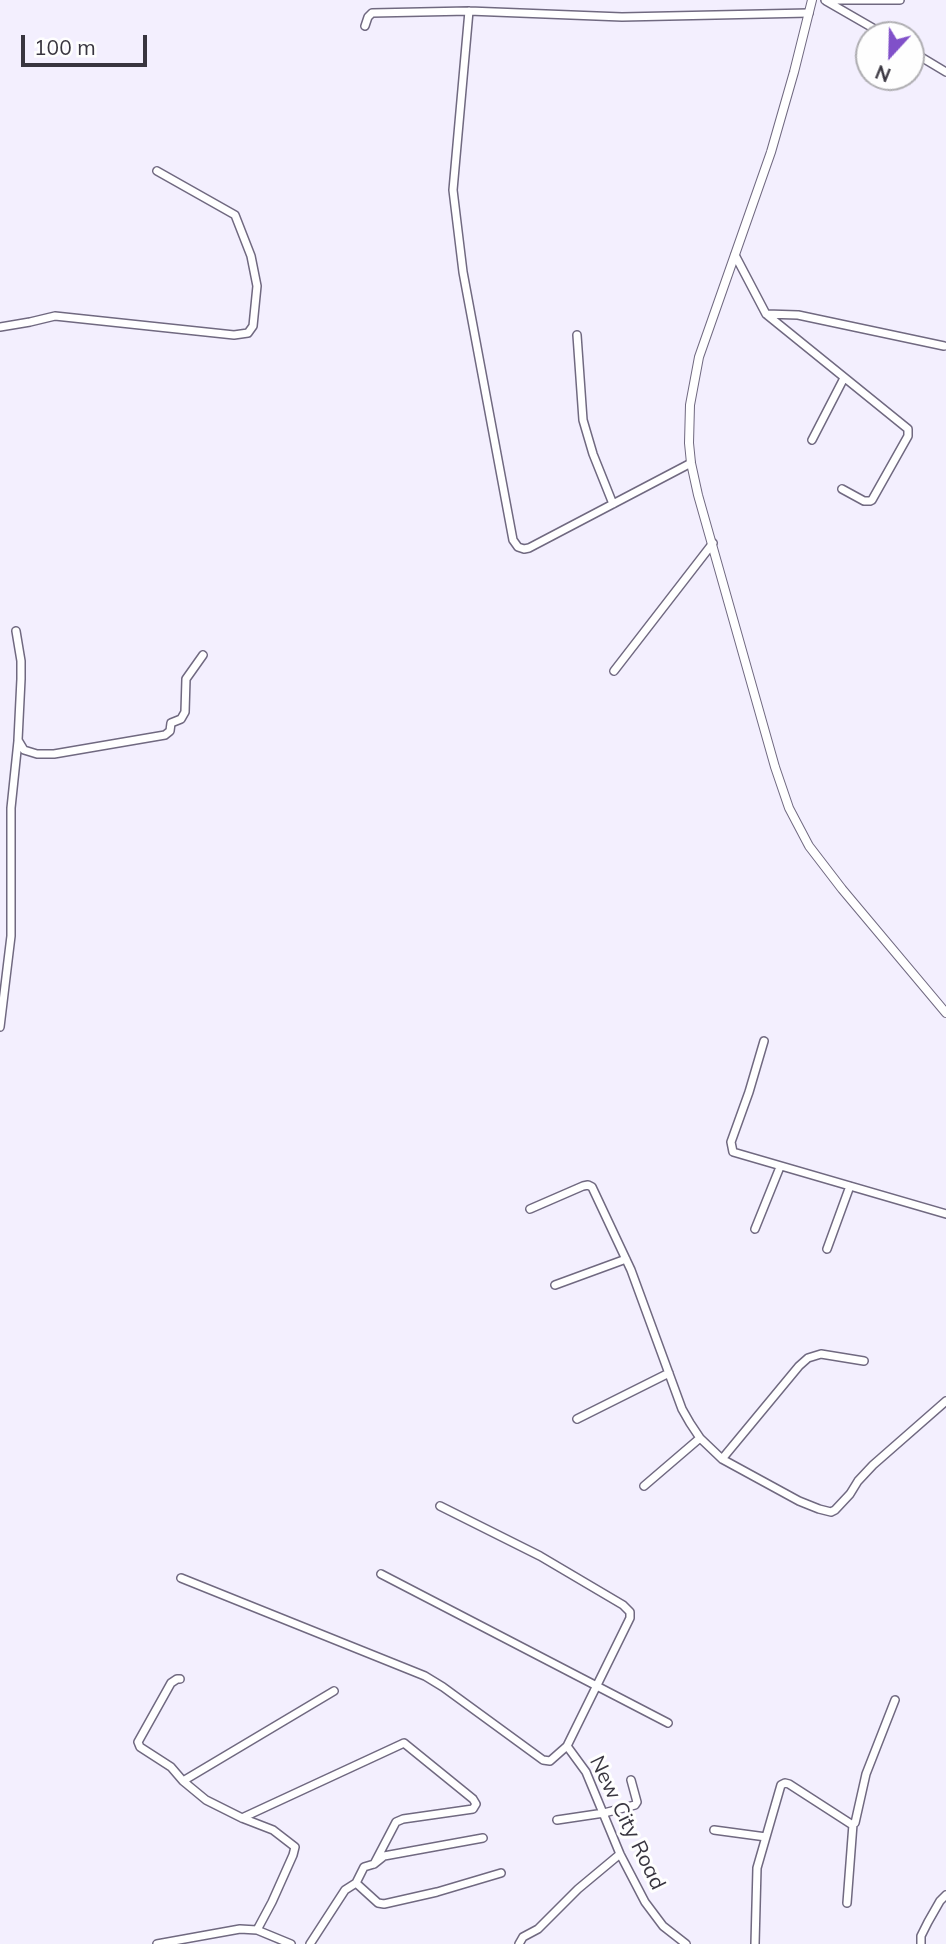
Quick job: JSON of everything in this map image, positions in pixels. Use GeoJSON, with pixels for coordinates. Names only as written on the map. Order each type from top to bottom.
{"type":"FeatureCollection","features":[{"type":"Feature","properties":{"kind":"street"},"geometry":{"type":"LineString","coordinates":[[812,0],[771,152],[699,357],[692,385],[688,425],[691,463],[775,767],[789,808],[809,846],[946,1013]]}},
{"type":"Feature","properties":{"kind":"street"},"geometry":{"type":"LineString","coordinates":[[825,0],[901,0]]}},
{"type":"Feature","properties":{"kind":"street"},"geometry":{"type":"LineString","coordinates":[[825,0],[861,21]]}},
{"type":"Feature","properties":{"kind":"street"},"geometry":{"type":"LineString","coordinates":[[365,26],[372,13],[469,11],[622,17],[809,13]]}},
{"type":"Feature","properties":{"kind":"street"},"geometry":{"type":"LineString","coordinates":[[469,11],[453,190],[463,272],[513,540],[518,547],[529,548],[691,463]]}},
{"type":"Feature","properties":{"kind":"street"},"geometry":{"type":"LineString","coordinates":[[925,59],[946,72]]}},
{"type":"Feature","properties":{"kind":"street"},"geometry":{"type":"LineString","coordinates":[[0,327],[55,316],[234,335],[248,333],[253,326],[257,286],[251,256],[235,215],[157,171]]}},
{"type":"Feature","properties":{"kind":"street"},"geometry":{"type":"LineString","coordinates":[[735,255],[766,314],[908,429],[908,436],[870,501],[864,501],[842,489]]}},
{"type":"Feature","properties":{"kind":"street"},"geometry":{"type":"LineString","coordinates":[[766,314],[798,315],[944,346]]}},
{"type":"Feature","properties":{"kind":"street"},"geometry":{"type":"LineString","coordinates":[[577,335],[583,420],[613,505]]}},
{"type":"Feature","properties":{"kind":"street"},"geometry":{"type":"LineString","coordinates":[[812,440],[844,378]]}},
{"type":"Feature","properties":{"kind":"street"},"geometry":{"type":"LineString","coordinates":[[614,671],[713,543]]}},
{"type":"Feature","properties":{"kind":"street"},"geometry":{"type":"LineString","coordinates":[[0,1027],[10,936],[12,808],[21,679],[16,631]]}},
{"type":"Feature","properties":{"kind":"street"},"geometry":{"type":"LineString","coordinates":[[18,740],[24,750],[37,754],[54,754],[165,735],[170,731],[171,723],[181,719],[185,712],[186,679],[203,654]]}},
{"type":"Feature","properties":{"kind":"street"},"geometry":{"type":"LineString","coordinates":[[764,1041],[731,1146],[735,1153],[946,1214]]}},
{"type":"Feature","properties":{"kind":"street"},"geometry":{"type":"LineString","coordinates":[[755,1229],[780,1167]]}},
{"type":"Feature","properties":{"kind":"street"},"geometry":{"type":"LineString","coordinates":[[530,1209],[583,1185],[590,1185],[626,1259],[682,1409],[700,1438],[722,1459],[799,1501],[831,1512],[842,1504],[873,1465],[946,1401]]}},
{"type":"Feature","properties":{"kind":"street"},"geometry":{"type":"LineString","coordinates":[[827,1249],[850,1186]]}},
{"type":"Feature","properties":{"kind":"street"},"geometry":{"type":"LineString","coordinates":[[555,1285],[626,1259]]}},
{"type":"Feature","properties":{"kind":"street"},"geometry":{"type":"LineString","coordinates":[[722,1459],[808,1358],[821,1354],[864,1361]]}},
{"type":"Feature","properties":{"kind":"street"},"geometry":{"type":"LineString","coordinates":[[577,1419],[669,1373]]}},
{"type":"Feature","properties":{"kind":"street"},"geometry":{"type":"LineString","coordinates":[[644,1486],[700,1438]]}},
{"type":"Feature","properties":{"kind":"street"},"geometry":{"type":"LineString","coordinates":[[181,1578],[425,1676],[543,1760],[550,1760],[567,1746],[630,1618],[630,1612],[540,1556],[440,1506]]}},
{"type":"Feature","properties":{"kind":"street"},"geometry":{"type":"LineString","coordinates":[[381,1574],[668,1723]]}},
{"type":"Feature","properties":{"kind":"street"},"geometry":{"type":"LineString","coordinates":[[180,1679],[171,1683],[138,1743],[141,1748],[171,1767],[183,1781],[210,1803],[273,1830],[295,1847],[257,1930]]}},
{"type":"Feature","properties":{"kind":"street"},"geometry":{"type":"LineString","coordinates":[[183,1781],[334,1691]]}},
{"type":"Feature","properties":{"kind":"street"},"geometry":{"type":"LineString","coordinates":[[847,1903],[853,1824],[857,1821],[868,1767],[895,1700]]}},
{"type":"Feature","properties":{"kind":"street"},"geometry":{"type":"LineString","coordinates":[[242,1818],[404,1743],[476,1804],[473,1809],[396,1822],[374,1864]]}},
{"type":"Feature","properties":{"kind":"street","name":"New City Road"},"geometry":{"type":"LineString","coordinates":[[567,1746],[586,1772],[620,1854],[645,1902],[663,1926],[685,1944]]}},
{"type":"Feature","properties":{"kind":"street"},"geometry":{"type":"LineString","coordinates":[[557,1820],[635,1805],[637,1802],[631,1780]]}},
{"type":"Feature","properties":{"kind":"street"},"geometry":{"type":"LineString","coordinates":[[755,1944],[757,1868],[781,1785],[789,1784],[853,1824]]}},
{"type":"Feature","properties":{"kind":"street"},"geometry":{"type":"LineString","coordinates":[[714,1830],[766,1837]]}},
{"type":"Feature","properties":{"kind":"street"},"geometry":{"type":"LineString","coordinates":[[310,1944],[345,1891],[356,1883],[364,1867],[374,1864],[384,1856],[483,1838]]}},
{"type":"Feature","properties":{"kind":"street"},"geometry":{"type":"LineString","coordinates":[[519,1944],[523,1937],[538,1929],[578,1889],[620,1854]]}},
{"type":"Feature","properties":{"kind":"street"},"geometry":{"type":"LineString","coordinates":[[356,1883],[377,1903],[384,1905],[501,1873]]}},
{"type":"Feature","properties":{"kind":"street"},"geometry":{"type":"LineString","coordinates":[[921,1944],[921,1936],[928,1922],[946,1895]]}},
{"type":"Feature","properties":{"kind":"street"},"geometry":{"type":"LineString","coordinates":[[157,1944],[240,1929],[257,1930],[291,1944]]}}]}
